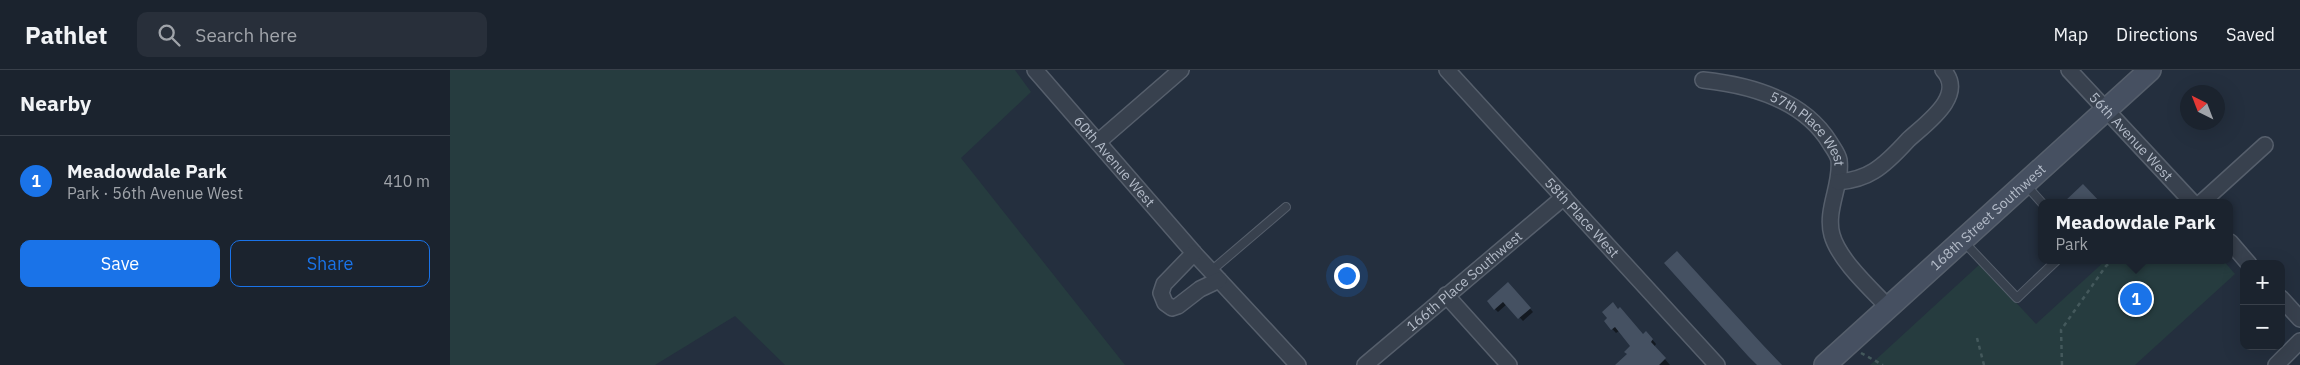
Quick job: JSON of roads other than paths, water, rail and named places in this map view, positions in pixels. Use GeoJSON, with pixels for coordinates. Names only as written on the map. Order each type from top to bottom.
{"type":"FeatureCollection","features":[{"type":"Feature","properties":{"kind":"main road","name":"168th Street Southwest"},"geometry":{"type":"LineString","coordinates":[[1825,365],[2150,70]]}},
{"type":"Feature","properties":{"kind":"street","name":"60th Avenue West"},"geometry":{"type":"LineString","coordinates":[[1035,70],[1194,253],[1298,365]]}},
{"type":"Feature","properties":{"kind":"street"},"geometry":{"type":"LineString","coordinates":[[1098,142],[1181,70]]}},
{"type":"Feature","properties":{"kind":"street","name":"58th Place West"},"geometry":{"type":"LineString","coordinates":[[1447,70],[1717,365]]}},
{"type":"Feature","properties":{"kind":"street"},"geometry":{"type":"LineString","coordinates":[[1838,182],[1850,181],[1874,171],[1936,117],[1949,95],[1948,76],[1943,70]]}},
{"type":"Feature","properties":{"kind":"street","name":"56th Avenue West"},"geometry":{"type":"LineString","coordinates":[[2069,70],[2189,199]]}},
{"type":"Feature","properties":{"kind":"street","name":"57th Place West"},"geometry":{"type":"LineString","coordinates":[[1703,80],[1722,82],[1765,93],[1807,116],[1822,130],[1839,158],[1838,182],[1831,215],[1832,235],[1855,271],[1888,307]]}},
{"type":"Feature","properties":{"kind":"street"},"geometry":{"type":"LineString","coordinates":[[2205,199],[2265,145]]}},
{"type":"Feature","properties":{"kind":"street","name":"166th Place Southwest"},"geometry":{"type":"LineString","coordinates":[[1365,365],[1564,197]]}},
{"type":"Feature","properties":{"kind":"street"},"geometry":{"type":"LineString","coordinates":[[2233,245],[2246,260]]}},
{"type":"Feature","properties":{"kind":"street"},"geometry":{"type":"LineString","coordinates":[[1194,253],[1164,284],[1161,293],[1165,302],[1172,308],[1178,306],[1215,275]]}},
{"type":"Feature","properties":{"kind":"street"},"geometry":{"type":"LineString","coordinates":[[1446,295],[1509,365]]}},
{"type":"Feature","properties":{"kind":"street"},"geometry":{"type":"LineString","coordinates":[[2285,302],[2300,319]]}},
{"type":"Feature","properties":{"kind":"street"},"geometry":{"type":"LineString","coordinates":[[2276,365],[2300,341]]}},
{"type":"Feature","properties":{"kind":"lane"},"geometry":{"type":"LineString","coordinates":[[2024,183],[2038,199]]}},
{"type":"Feature","properties":{"kind":"lane"},"geometry":{"type":"LineString","coordinates":[[1215,275],[1286,207]]}},
{"type":"Feature","properties":{"kind":"lane"},"geometry":{"type":"LineString","coordinates":[[1961,240],[2017,298],[2053,264]]}},
{"type":"Feature","properties":{"kind":"place","name":"Meadowdale Park"},"geometry":{"type":"Point","coordinates":[2136,299]}}]}
